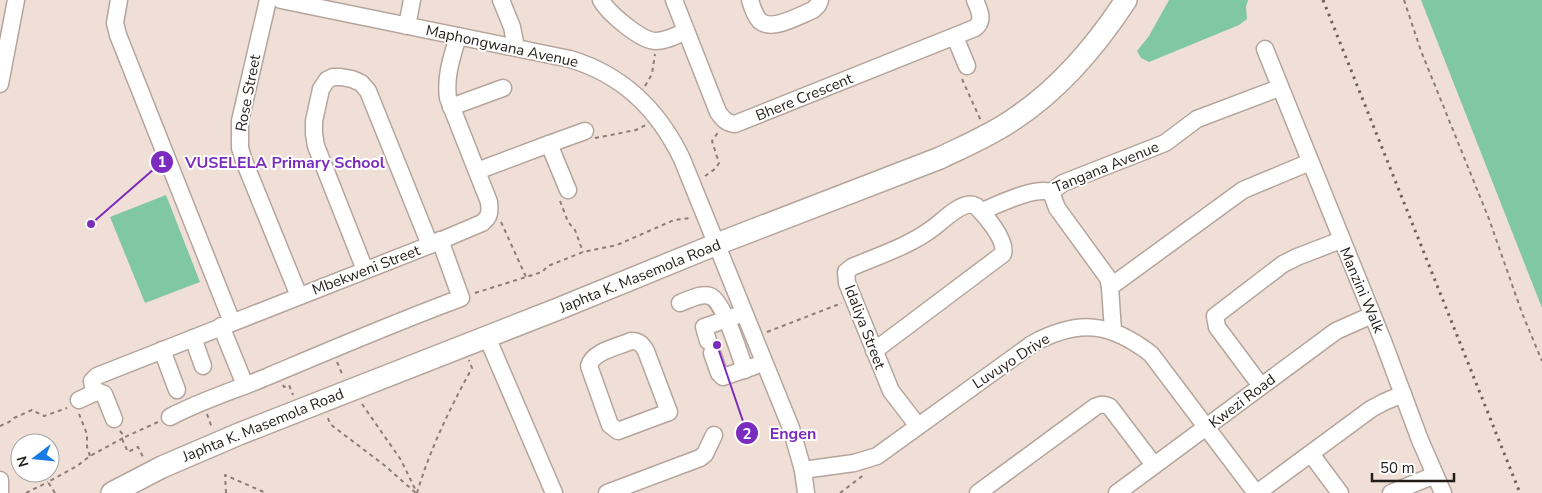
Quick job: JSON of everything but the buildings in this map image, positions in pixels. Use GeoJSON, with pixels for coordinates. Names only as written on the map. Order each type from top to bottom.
{"type":"FeatureCollection","features":[{"type":"Feature","properties":{"kind":"main road","name":"Japhta K. Masemola Road"},"geometry":{"type":"LineString","coordinates":[[112,493],[180,458],[488,337],[717,244],[940,158],[988,135],[1015,118],[1061,82],[1088,52],[1126,0]]}},
{"type":"Feature","properties":{"kind":"street"},"geometry":{"type":"LineString","coordinates":[[0,84],[6,31],[16,0]]}},
{"type":"Feature","properties":{"kind":"street"},"geometry":{"type":"LineString","coordinates":[[119,0],[116,23],[118,35],[227,324],[245,385]]}},
{"type":"Feature","properties":{"kind":"street","name":"Rose Street"},"geometry":{"type":"LineString","coordinates":[[268,0],[240,121],[240,148],[299,296]]}},
{"type":"Feature","properties":{"kind":"street","name":"Maphongwana Avenue"},"geometry":{"type":"LineString","coordinates":[[281,0],[516,47],[586,64],[616,80],[638,96],[660,119],[673,140],[691,182],[791,428],[803,470],[806,493]]}},
{"type":"Feature","properties":{"kind":"street"},"geometry":{"type":"LineString","coordinates":[[407,26],[412,0]]}},
{"type":"Feature","properties":{"kind":"street"},"geometry":{"type":"LineString","coordinates":[[502,0],[512,27],[516,47]]}},
{"type":"Feature","properties":{"kind":"street"},"geometry":{"type":"LineString","coordinates":[[601,0],[614,18],[649,40],[668,39],[686,32]]}},
{"type":"Feature","properties":{"kind":"street"},"geometry":{"type":"LineString","coordinates":[[674,0],[718,112],[728,123]]}},
{"type":"Feature","properties":{"kind":"street"},"geometry":{"type":"LineString","coordinates":[[750,0],[760,21],[773,25],[813,10],[818,6],[820,0]]}},
{"type":"Feature","properties":{"kind":"street","name":"Bhere Crescent"},"geometry":{"type":"LineString","coordinates":[[728,123],[742,122],[975,28],[981,20],[975,0]]}},
{"type":"Feature","properties":{"kind":"street"},"geometry":{"type":"LineString","coordinates":[[458,36],[448,70],[446,86],[451,107],[489,202],[490,212]]}},
{"type":"Feature","properties":{"kind":"street"},"geometry":{"type":"LineString","coordinates":[[955,37],[967,66]]}},
{"type":"Feature","properties":{"kind":"street","name":"Manzini Walk"},"geometry":{"type":"LineString","coordinates":[[1265,49],[1420,440],[1443,493]]}},
{"type":"Feature","properties":{"kind":"street"},"geometry":{"type":"LineString","coordinates":[[170,417],[203,401],[461,298],[368,91],[361,83],[352,79],[333,77],[324,83],[321,89],[314,121],[314,134],[323,164],[365,270]]}},
{"type":"Feature","properties":{"kind":"street"},"geometry":{"type":"LineString","coordinates":[[451,107],[503,88]]}},
{"type":"Feature","properties":{"kind":"street","name":"Tangana Avenue"},"geometry":{"type":"LineString","coordinates":[[976,208],[1040,190],[1051,192],[1063,183],[1165,143],[1196,119],[1279,88]]}},
{"type":"Feature","properties":{"kind":"street"},"geometry":{"type":"LineString","coordinates":[[477,171],[585,131]]}},
{"type":"Feature","properties":{"kind":"street"},"geometry":{"type":"LineString","coordinates":[[550,144],[568,190]]}},
{"type":"Feature","properties":{"kind":"street"},"geometry":{"type":"LineString","coordinates":[[1110,286],[1243,190],[1310,162]]}},
{"type":"Feature","properties":{"kind":"street"},"geometry":{"type":"LineString","coordinates":[[1051,192],[1057,208],[1103,271],[1110,286],[1113,331]]}},
{"type":"Feature","properties":{"kind":"street","name":"Idaliya Street"},"geometry":{"type":"LineString","coordinates":[[918,426],[891,391],[845,276],[848,269],[914,242],[961,208],[976,208]]}},
{"type":"Feature","properties":{"kind":"street"},"geometry":{"type":"LineString","coordinates":[[874,351],[1003,254],[1004,244],[1001,238],[976,208]]}},
{"type":"Feature","properties":{"kind":"street","name":"Mbekweni Street"},"geometry":{"type":"LineString","coordinates":[[83,399],[92,381],[97,376],[482,223],[487,219],[490,212]]}},
{"type":"Feature","properties":{"kind":"street"},"geometry":{"type":"LineString","coordinates":[[1261,386],[1217,327],[1215,316],[1283,264],[1341,240]]}},
{"type":"Feature","properties":{"kind":"street"},"geometry":{"type":"LineString","coordinates":[[680,303],[702,296],[711,296],[716,300],[726,319],[745,370]]}},
{"type":"Feature","properties":{"kind":"street"},"geometry":{"type":"LineString","coordinates":[[744,313],[704,327],[719,373],[723,377],[764,362]]}},
{"type":"Feature","properties":{"kind":"street","name":"Kwezi Road"},"geometry":{"type":"LineString","coordinates":[[1117,493],[1336,331],[1372,315]]}},
{"type":"Feature","properties":{"kind":"street","name":"Luvuyo Drive"},"geometry":{"type":"LineString","coordinates":[[803,470],[854,463],[871,458],[887,450],[1024,349],[1049,335],[1067,329],[1083,327],[1113,331],[1134,341],[1151,354],[1256,493]]}},
{"type":"Feature","properties":{"kind":"street"},"geometry":{"type":"LineString","coordinates":[[488,337],[554,493]]}},
{"type":"Feature","properties":{"kind":"street"},"geometry":{"type":"LineString","coordinates":[[192,338],[204,366]]}},
{"type":"Feature","properties":{"kind":"street"},"geometry":{"type":"LineString","coordinates":[[631,341],[637,341],[642,344],[669,412],[618,432],[610,425],[590,374],[590,360],[631,341]]}},
{"type":"Feature","properties":{"kind":"street"},"geometry":{"type":"LineString","coordinates":[[162,350],[176,390]]}},
{"type":"Feature","properties":{"kind":"street"},"geometry":{"type":"LineString","coordinates":[[83,399],[99,392],[104,394],[114,419]]}},
{"type":"Feature","properties":{"kind":"street"},"geometry":{"type":"LineString","coordinates":[[1256,493],[1371,409],[1403,394]]}},
{"type":"Feature","properties":{"kind":"street"},"geometry":{"type":"LineString","coordinates":[[978,493],[1095,407],[1105,404],[1110,407],[1154,465]]}},
{"type":"Feature","properties":{"kind":"street"},"geometry":{"type":"LineString","coordinates":[[607,493],[700,458],[705,454],[714,436]]}},
{"type":"Feature","properties":{"kind":"street"},"geometry":{"type":"LineString","coordinates":[[1311,454],[1340,493]]}},
{"type":"Feature","properties":{"kind":"street"},"geometry":{"type":"LineString","coordinates":[[1391,493],[1435,474]]}},
{"type":"Feature","properties":{"kind":"street"},"geometry":{"type":"LineString","coordinates":[[0,480],[0,493]]}},
{"type":"Feature","properties":{"kind":"path"},"geometry":{"type":"LineString","coordinates":[[1404,0],[1420,51],[1489,219],[1522,313],[1542,361]]}},
{"type":"Feature","properties":{"kind":"path"},"geometry":{"type":"LineString","coordinates":[[638,96],[652,74],[656,41]]}},
{"type":"Feature","properties":{"kind":"path"},"geometry":{"type":"LineString","coordinates":[[967,66],[960,70],[961,78],[988,135]]}},
{"type":"Feature","properties":{"kind":"path"},"geometry":{"type":"LineString","coordinates":[[585,131],[596,138],[636,130],[660,119]]}},
{"type":"Feature","properties":{"kind":"path"},"geometry":{"type":"LineString","coordinates":[[691,182],[704,177],[715,169],[719,163],[712,141],[728,123]]}},
{"type":"Feature","properties":{"kind":"path"},"geometry":{"type":"LineString","coordinates":[[568,190],[558,195],[568,222],[575,230],[583,252]]}},
{"type":"Feature","properties":{"kind":"path"},"geometry":{"type":"LineString","coordinates":[[490,212],[501,221],[526,277]]}},
{"type":"Feature","properties":{"kind":"path"},"geometry":{"type":"LineString","coordinates":[[461,298],[542,272],[548,266],[583,252],[617,245],[674,220],[693,217]]}},
{"type":"Feature","properties":{"kind":"path"},"geometry":{"type":"LineString","coordinates":[[754,338],[853,299]]}},
{"type":"Feature","properties":{"kind":"path"},"geometry":{"type":"LineString","coordinates":[[417,493],[425,467],[448,412],[472,368],[464,346]]}},
{"type":"Feature","properties":{"kind":"path"},"geometry":{"type":"LineString","coordinates":[[331,349],[344,379]]}},
{"type":"Feature","properties":{"kind":"path"},"geometry":{"type":"LineString","coordinates":[[275,373],[284,387],[289,385],[300,411]]}},
{"type":"Feature","properties":{"kind":"path"},"geometry":{"type":"LineString","coordinates":[[0,426],[32,410],[44,416],[83,399],[87,447],[90,456]]}},
{"type":"Feature","properties":{"kind":"path"},"geometry":{"type":"LineString","coordinates":[[203,401],[214,432]]}},
{"type":"Feature","properties":{"kind":"path"},"geometry":{"type":"LineString","coordinates":[[322,402],[330,424],[417,493]]}},
{"type":"Feature","properties":{"kind":"path"},"geometry":{"type":"LineString","coordinates":[[362,404],[401,460],[417,493]]}},
{"type":"Feature","properties":{"kind":"path"},"geometry":{"type":"LineString","coordinates":[[60,475],[123,438],[170,417]]}},
{"type":"Feature","properties":{"kind":"path"},"geometry":{"type":"LineString","coordinates":[[114,419],[128,452],[138,447],[146,462]]}},
{"type":"Feature","properties":{"kind":"path"},"geometry":{"type":"LineString","coordinates":[[226,493],[225,475],[266,493]]}},
{"type":"Feature","properties":{"kind":"path"},"geometry":{"type":"LineString","coordinates":[[26,493],[46,483]]}},
{"type":"Feature","properties":{"kind":"green space"},"geometry":{"type":"Polygon","coordinates":[[[1169,0],[1248,0],[1246,7],[1247,19],[1239,25],[1149,62],[1141,58],[1137,51],[1149,36],[1169,0]]]}},
{"type":"Feature","properties":{"kind":"green space"},"geometry":{"type":"Polygon","coordinates":[[[1421,0],[1542,0],[1542,308],[1421,0]]]}},
{"type":"Feature","properties":{"kind":"green space"},"geometry":{"type":"Polygon","coordinates":[[[166,195],[200,282],[145,303],[110,217],[166,195]]]}},
{"type":"Feature","properties":{"kind":"railway"},"geometry":{"type":"LineString","coordinates":[[1323,0],[1520,493]]}},
{"type":"Feature","properties":{"kind":"place","name":"VUSELELA Primary School"},"geometry":{"type":"Point","coordinates":[91,224]}},
{"type":"Feature","properties":{"kind":"place","name":"Engen"},"geometry":{"type":"Point","coordinates":[717,345]}}]}
